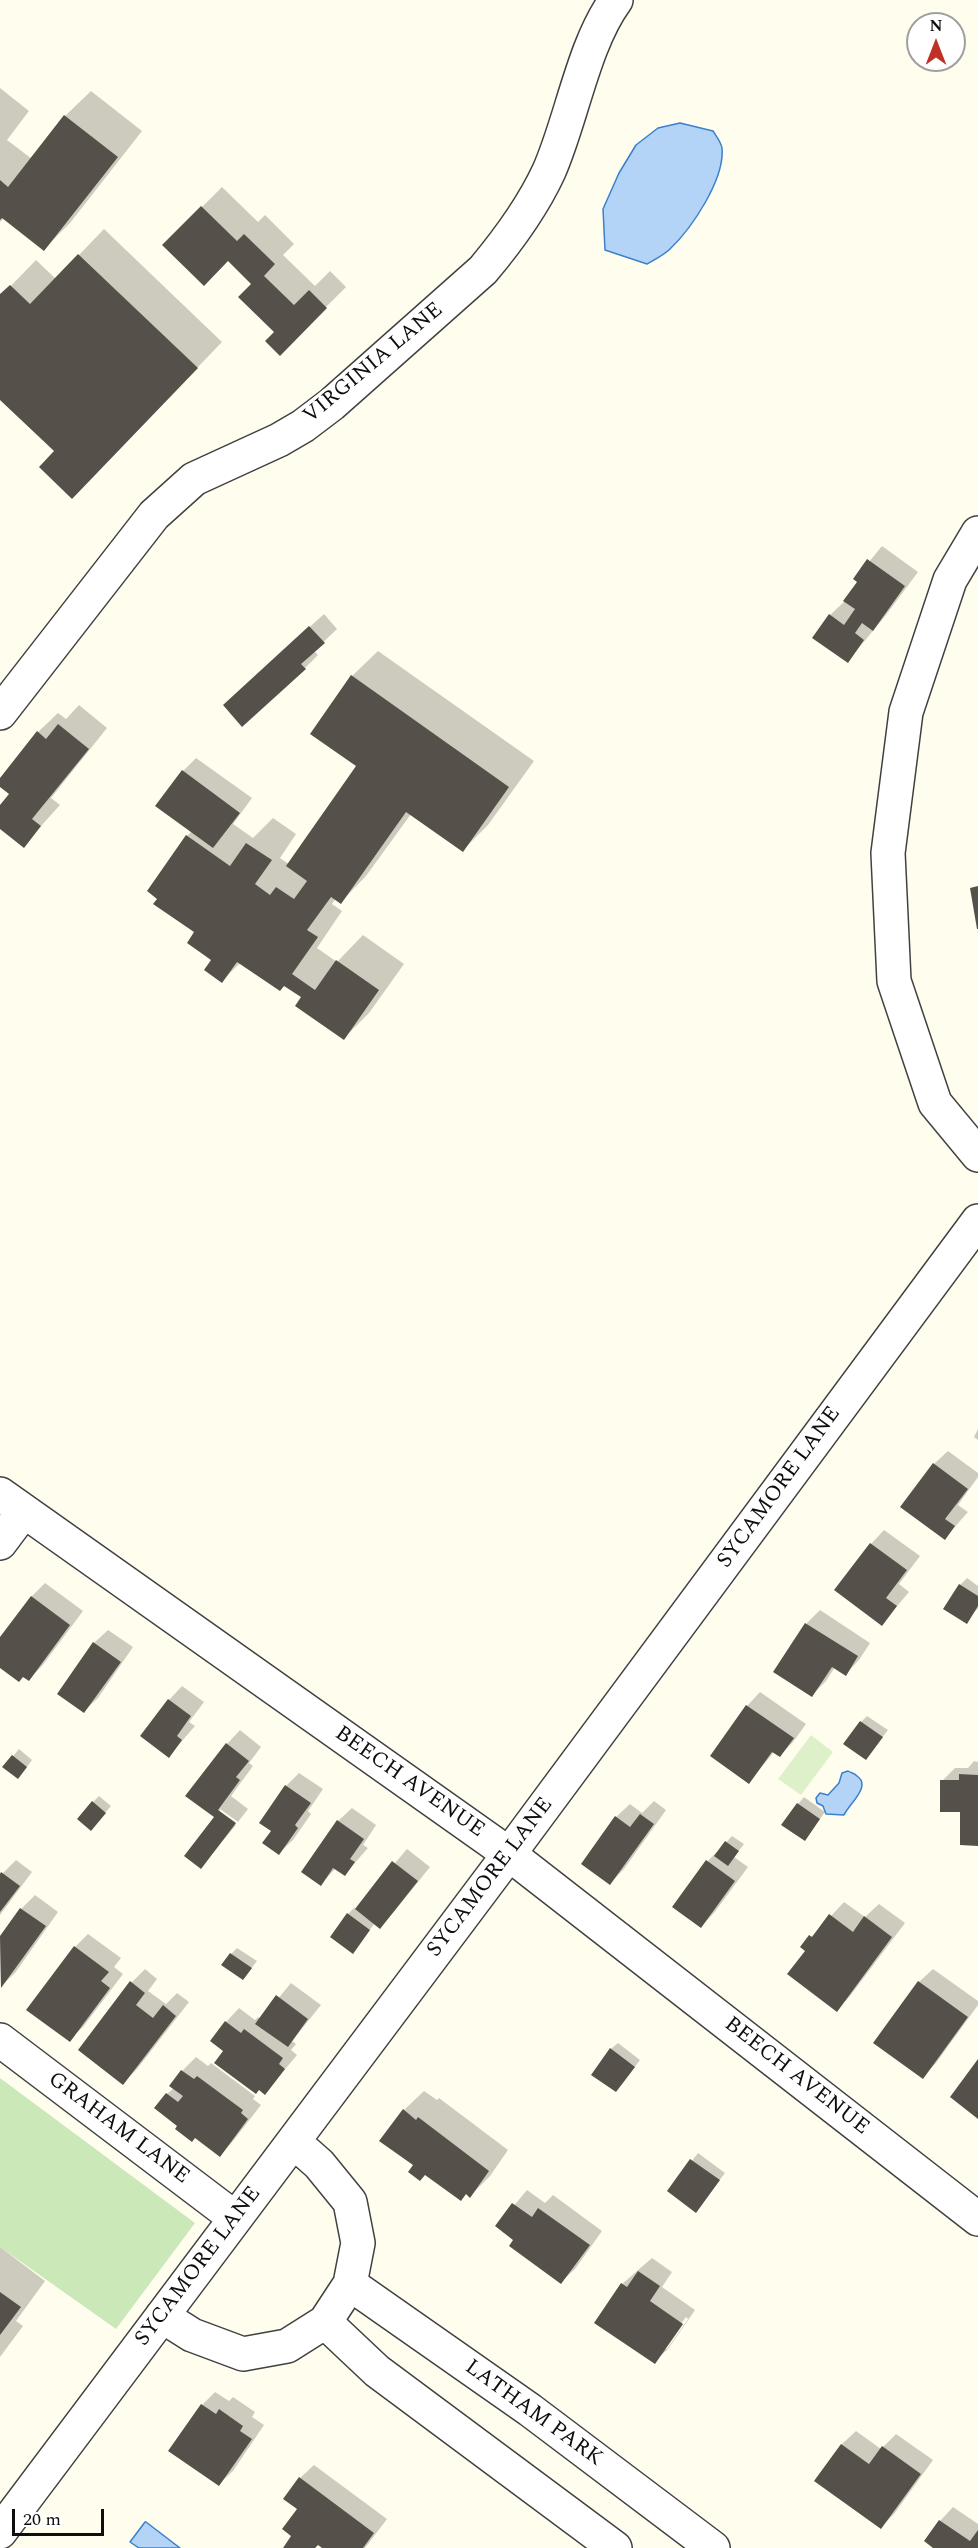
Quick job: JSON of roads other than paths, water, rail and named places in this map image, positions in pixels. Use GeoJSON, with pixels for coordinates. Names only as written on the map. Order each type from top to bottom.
{"type":"FeatureCollection","features":[{"type":"Feature","properties":{"kind":"street","name":"VIRGINIA LANE"},"geometry":{"type":"LineString","coordinates":[[0,713],[154,515],[180,490],[194,479],[279,440],[332,404],[483,270],[524,218],[549,170],[602,22],[616,0]]}},
{"type":"Feature","properties":{"kind":"street"},"geometry":{"type":"LineString","coordinates":[[978,533],[950,580],[906,712],[888,853],[894,981],[935,1103],[978,1155]]}},
{"type":"Feature","properties":{"kind":"street","name":"SYCAMORE LANE"},"geometry":{"type":"LineString","coordinates":[[0,2532],[509,1854],[978,1221]]}},
{"type":"Feature","properties":{"kind":"street"},"geometry":{"type":"LineString","coordinates":[[0,1543],[12,1502]]}},
{"type":"Feature","properties":{"kind":"street","name":"BEECH AVENUE"},"geometry":{"type":"LineString","coordinates":[[12,1502],[509,1854],[978,2219]]}},
{"type":"Feature","properties":{"kind":"street","name":"GRAHAM LANE"},"geometry":{"type":"LineString","coordinates":[[0,2040],[235,2218]]}},
{"type":"Feature","properties":{"kind":"street"},"geometry":{"type":"LineString","coordinates":[[162,2316],[192,2335],[243,2354],[287,2346],[325,2322],[350,2284],[358,2243],[350,2202],[319,2164],[294,2142]]}},
{"type":"Feature","properties":{"kind":"street","name":"LATHAM PARK"},"geometry":{"type":"LineString","coordinates":[[350,2284],[530,2410],[713,2548]]}},
{"type":"Feature","properties":{"kind":"street"},"geometry":{"type":"LineString","coordinates":[[325,2322],[377,2371],[615,2548]]}},
{"type":"Feature","properties":{"kind":"water"},"geometry":{"type":"Polygon","coordinates":[[[680,123],[713,131],[722,148],[722,160],[713,188],[697,216],[670,249],[647,264],[605,250],[603,209],[619,173],[636,145],[658,128],[680,123]]]}},
{"type":"Feature","properties":{"kind":"water"},"geometry":{"type":"Polygon","coordinates":[[[848,1771],[861,1780],[861,1790],[844,1815],[826,1814],[823,1806],[817,1803],[816,1798],[820,1793],[828,1795],[839,1783],[842,1773],[848,1771]]]}},
{"type":"Feature","properties":{"kind":"water"},"geometry":{"type":"Polygon","coordinates":[[[145,2522],[180,2548],[139,2548],[130,2542],[145,2522]]]}}]}
